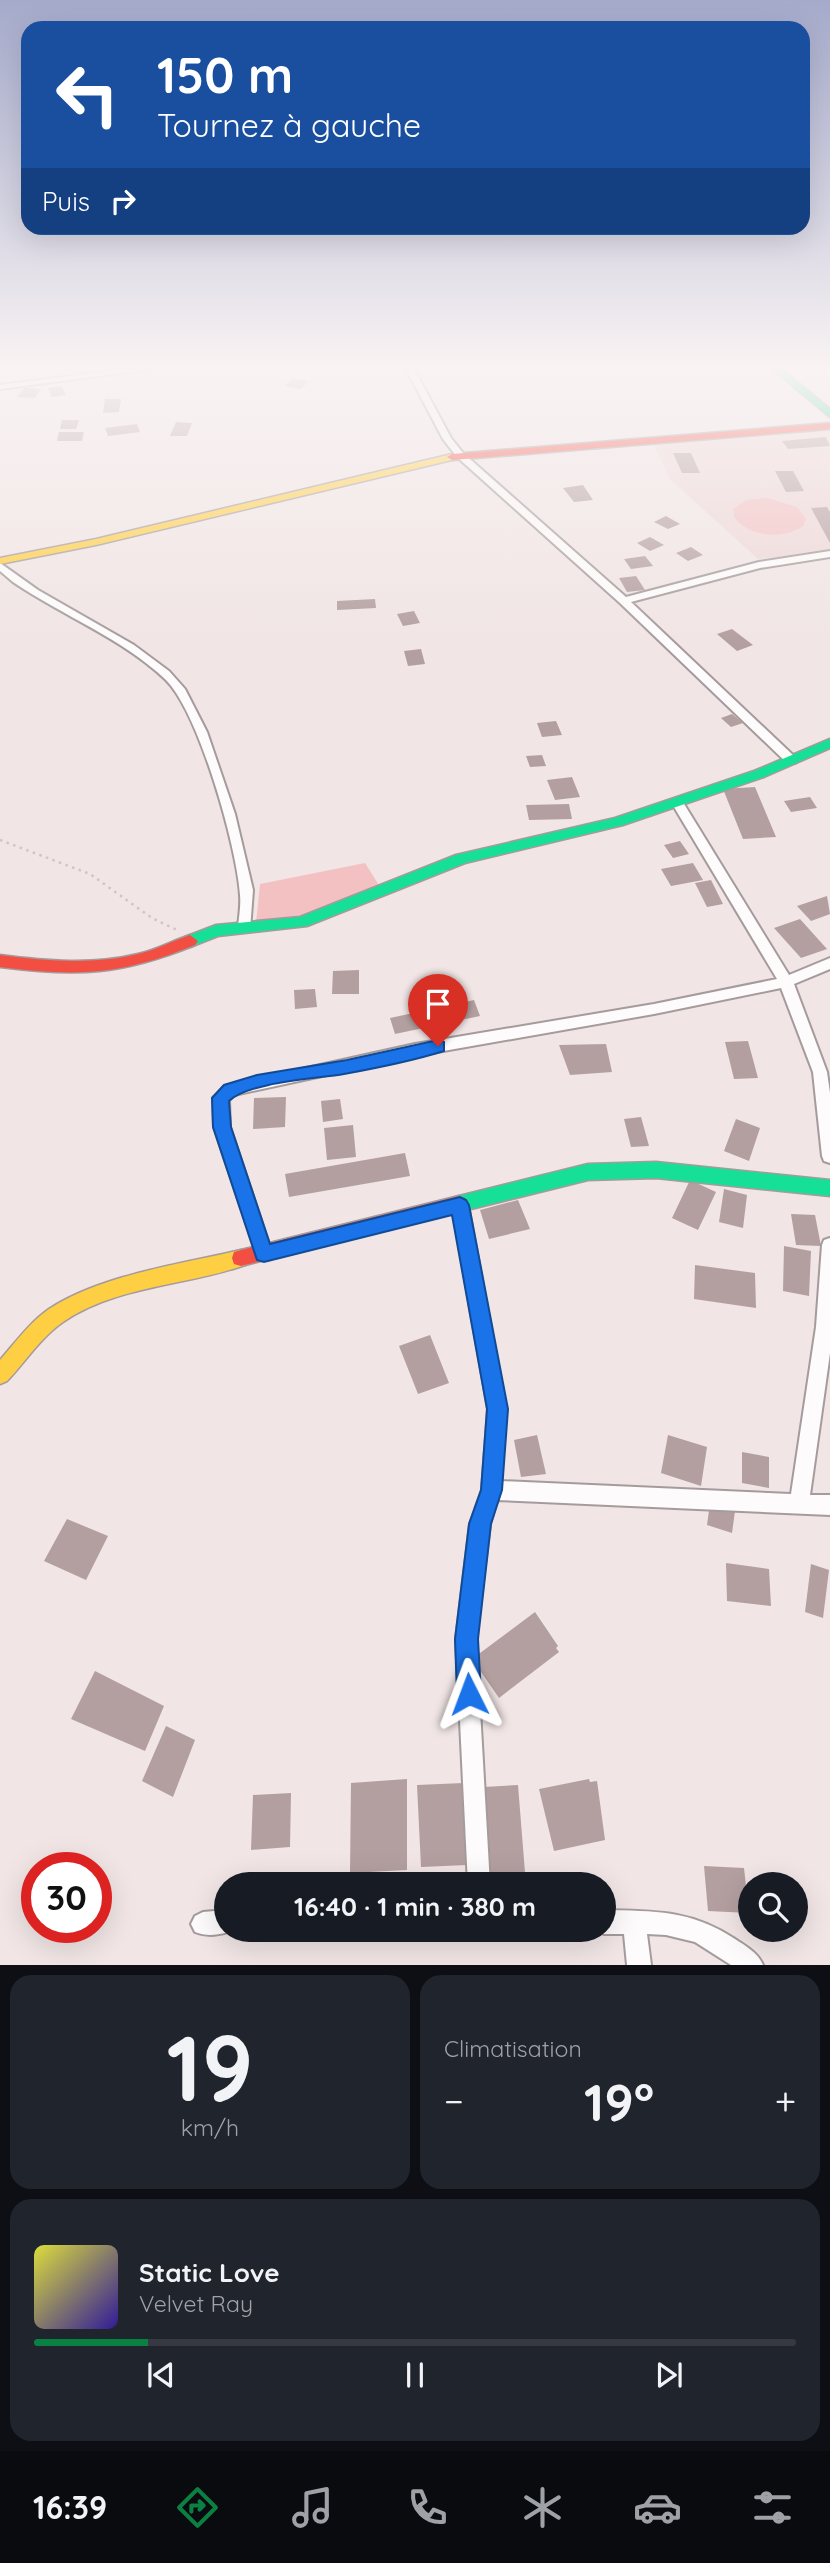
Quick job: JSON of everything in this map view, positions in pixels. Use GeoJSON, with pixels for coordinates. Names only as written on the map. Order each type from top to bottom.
{"type":"FeatureCollection","features":[{"type":"Feature","properties":{"kind":"street"},"geometry":{"type":"LineString","coordinates":[[0,561],[96,542],[432,461]]}},
{"type":"Feature","properties":{"kind":"street"},"geometry":{"type":"LineString","coordinates":[[467,461],[624,601],[791,761]]}},
{"type":"Feature","properties":{"kind":"street"},"geometry":{"type":"LineString","coordinates":[[624,601],[759,565],[830,554]]}},
{"type":"Feature","properties":{"kind":"street"},"geometry":{"type":"LineString","coordinates":[[0,566],[12,577],[83,617],[146,658],[177,685],[192,709],[219,785],[246,892],[245,927]]}},
{"type":"Feature","properties":{"kind":"street"},"geometry":{"type":"LineString","coordinates":[[0,961],[45,967],[112,965],[137,961],[196,938],[245,927],[302,922],[376,895],[461,859],[568,836],[677,802],[791,761],[830,743]]}},
{"type":"Feature","properties":{"kind":"street"},"geometry":{"type":"LineString","coordinates":[[677,802],[786,982],[820,1072],[830,1156]]}},
{"type":"Feature","properties":{"kind":"street"},"geometry":{"type":"LineString","coordinates":[[264,1254],[222,1127],[221,1098],[230,1090],[415,1050],[654,1009],[786,982],[830,963]]}},
{"type":"Feature","properties":{"kind":"street"},"geometry":{"type":"LineString","coordinates":[[0,1374],[55,1317],[75,1306],[146,1282],[588,1172],[656,1170],[830,1188]]}},
{"type":"Feature","properties":{"kind":"street"},"geometry":{"type":"LineString","coordinates":[[460,1205],[497,1409],[491,1490],[480,1524],[467,1639],[478,1872]]}},
{"type":"Feature","properties":{"kind":"street"},"geometry":{"type":"LineString","coordinates":[[799,1505],[825,1327],[830,1245]]}},
{"type":"Feature","properties":{"kind":"street"},"geometry":{"type":"LineString","coordinates":[[491,1490],[830,1505]]}},
{"type":"Feature","properties":{"kind":"street"},"geometry":{"type":"LineString","coordinates":[[616,1922],[664,1922],[690,1926],[723,1942],[751,1965]]}},
{"type":"Feature","properties":{"kind":"street"},"geometry":{"type":"LineString","coordinates":[[634,1923],[639,1965]]}},
{"type":"Feature","properties":{"kind":"path"},"geometry":{"type":"LineString","coordinates":[[0,840],[90,874],[152,918],[196,938]]}},
{"type":"Feature","properties":{"kind":"shaded area"},"geometry":{"type":"Polygon","coordinates":[[[661,461],[830,461],[830,552],[758,559],[670,479],[661,461]]]}},
{"type":"Feature","properties":{"kind":"shaded area"},"geometry":{"type":"Polygon","coordinates":[[[768,498],[797,507],[806,519],[803,526],[786,533],[766,534],[748,529],[734,517],[733,509],[746,500],[768,498]]]}},
{"type":"Feature","properties":{"kind":"shaded area"},"geometry":{"type":"Polygon","coordinates":[[[365,863],[382,890],[306,918],[256,923],[260,884],[365,863]]]}},
{"type":"Feature","properties":{"kind":"building"},"geometry":{"type":"Polygon","coordinates":[[[676,461],[694,461],[700,473],[682,473],[676,461]]]}},
{"type":"Feature","properties":{"kind":"building"},"geometry":{"type":"Polygon","coordinates":[[[775,471],[793,471],[804,491],[786,492],[775,471]]]}},
{"type":"Feature","properties":{"kind":"building"},"geometry":{"type":"Polygon","coordinates":[[[583,485],[593,500],[574,502],[563,488],[583,485]]]}},
{"type":"Feature","properties":{"kind":"building"},"geometry":{"type":"Polygon","coordinates":[[[827,507],[830,512],[830,543],[811,508],[827,507]]]}},
{"type":"Feature","properties":{"kind":"building"},"geometry":{"type":"Polygon","coordinates":[[[666,516],[680,524],[668,529],[654,522],[666,516]]]}},
{"type":"Feature","properties":{"kind":"building"},"geometry":{"type":"Polygon","coordinates":[[[650,537],[664,545],[650,551],[637,543],[650,537]]]}},
{"type":"Feature","properties":{"kind":"building"},"geometry":{"type":"Polygon","coordinates":[[[691,547],[703,555],[688,561],[676,553],[691,547]]]}},
{"type":"Feature","properties":{"kind":"building"},"geometry":{"type":"Polygon","coordinates":[[[645,556],[653,566],[631,569],[624,559],[645,556]]]}},
{"type":"Feature","properties":{"kind":"building"},"geometry":{"type":"Polygon","coordinates":[[[636,576],[645,590],[627,592],[619,578],[636,576]]]}},
{"type":"Feature","properties":{"kind":"building"},"geometry":{"type":"Polygon","coordinates":[[[375,599],[376,608],[337,610],[337,601],[375,599]]]}},
{"type":"Feature","properties":{"kind":"building"},"geometry":{"type":"Polygon","coordinates":[[[414,611],[420,623],[403,626],[397,614],[414,611]]]}},
{"type":"Feature","properties":{"kind":"building"},"geometry":{"type":"Polygon","coordinates":[[[732,629],[753,645],[737,651],[717,634],[732,629]]]}},
{"type":"Feature","properties":{"kind":"building"},"geometry":{"type":"Polygon","coordinates":[[[421,649],[425,664],[408,666],[404,651],[421,649]]]}},
{"type":"Feature","properties":{"kind":"building"},"geometry":{"type":"Polygon","coordinates":[[[732,714],[743,723],[731,727],[721,718],[732,714]]]}},
{"type":"Feature","properties":{"kind":"building"},"geometry":{"type":"Polygon","coordinates":[[[556,721],[562,735],[542,737],[537,723],[556,721]]]}},
{"type":"Feature","properties":{"kind":"building"},"geometry":{"type":"Polygon","coordinates":[[[542,755],[546,766],[530,767],[526,756],[542,755]]]}},
{"type":"Feature","properties":{"kind":"building"},"geometry":{"type":"Polygon","coordinates":[[[572,777],[580,797],[555,800],[547,780],[572,777]]]}},
{"type":"Feature","properties":{"kind":"building"},"geometry":{"type":"Polygon","coordinates":[[[755,787],[776,837],[743,839],[723,789],[755,787]]]}},
{"type":"Feature","properties":{"kind":"building"},"geometry":{"type":"Polygon","coordinates":[[[810,797],[817,808],[791,812],[784,801],[810,797]]]}},
{"type":"Feature","properties":{"kind":"building"},"geometry":{"type":"Polygon","coordinates":[[[569,804],[572,819],[529,820],[526,805],[569,804]]]}},
{"type":"Feature","properties":{"kind":"building"},"geometry":{"type":"Polygon","coordinates":[[[680,841],[689,854],[673,858],[664,845],[680,841]]]}},
{"type":"Feature","properties":{"kind":"building"},"geometry":{"type":"Polygon","coordinates":[[[693,863],[703,880],[671,886],[661,869],[693,863]]]}},
{"type":"Feature","properties":{"kind":"building"},"geometry":{"type":"Polygon","coordinates":[[[711,880],[723,904],[707,907],[695,883],[711,880]]]}},
{"type":"Feature","properties":{"kind":"building"},"geometry":{"type":"Polygon","coordinates":[[[827,896],[830,914],[811,921],[797,906],[827,896]]]}},
{"type":"Feature","properties":{"kind":"building"},"geometry":{"type":"Polygon","coordinates":[[[800,919],[827,949],[801,958],[774,928],[800,919]]]}},
{"type":"Feature","properties":{"kind":"building"},"geometry":{"type":"Polygon","coordinates":[[[359,970],[359,994],[332,994],[333,971],[359,970]]]}},
{"type":"Feature","properties":{"kind":"building"},"geometry":{"type":"Polygon","coordinates":[[[315,989],[317,1007],[295,1009],[294,990],[315,989]]]}},
{"type":"Feature","properties":{"kind":"building"},"geometry":{"type":"Polygon","coordinates":[[[474,1000],[480,1016],[395,1034],[390,1018],[474,1000]]]}},
{"type":"Feature","properties":{"kind":"building"},"geometry":{"type":"Polygon","coordinates":[[[748,1041],[758,1078],[734,1079],[725,1042],[748,1041]]]}},
{"type":"Feature","properties":{"kind":"building"},"geometry":{"type":"Polygon","coordinates":[[[606,1044],[612,1072],[570,1075],[559,1045],[606,1044]]]}},
{"type":"Feature","properties":{"kind":"building"},"geometry":{"type":"Polygon","coordinates":[[[286,1097],[285,1127],[253,1129],[254,1098],[286,1097]]]}},
{"type":"Feature","properties":{"kind":"building"},"geometry":{"type":"Polygon","coordinates":[[[340,1099],[343,1119],[323,1122],[321,1101],[340,1099]]]}},
{"type":"Feature","properties":{"kind":"building"},"geometry":{"type":"Polygon","coordinates":[[[641,1117],[649,1146],[631,1147],[624,1119],[641,1117]]]}},
{"type":"Feature","properties":{"kind":"building"},"geometry":{"type":"Polygon","coordinates":[[[736,1119],[760,1128],[749,1161],[724,1151],[736,1119]]]}},
{"type":"Feature","properties":{"kind":"building"},"geometry":{"type":"Polygon","coordinates":[[[353,1125],[356,1157],[327,1160],[324,1128],[353,1125]]]}},
{"type":"Feature","properties":{"kind":"building"},"geometry":{"type":"Polygon","coordinates":[[[405,1153],[410,1176],[289,1197],[285,1174],[405,1153]]]}},
{"type":"Feature","properties":{"kind":"building"},"geometry":{"type":"Polygon","coordinates":[[[690,1180],[716,1192],[698,1230],[672,1218],[690,1180]]]}},
{"type":"Feature","properties":{"kind":"building"},"geometry":{"type":"Polygon","coordinates":[[[724,1189],[747,1195],[743,1228],[719,1222],[724,1189]]]}},
{"type":"Feature","properties":{"kind":"building"},"geometry":{"type":"Polygon","coordinates":[[[518,1200],[530,1229],[489,1239],[480,1210],[518,1200]]]}},
{"type":"Feature","properties":{"kind":"building"},"geometry":{"type":"Polygon","coordinates":[[[791,1214],[815,1215],[821,1246],[796,1245],[791,1214]]]}},
{"type":"Feature","properties":{"kind":"building"},"geometry":{"type":"Polygon","coordinates":[[[784,1246],[811,1251],[809,1296],[783,1291],[784,1246]]]}},
{"type":"Feature","properties":{"kind":"building"},"geometry":{"type":"Polygon","coordinates":[[[695,1265],[755,1273],[756,1308],[694,1299],[695,1265]]]}},
{"type":"Feature","properties":{"kind":"building"},"geometry":{"type":"Polygon","coordinates":[[[430,1335],[449,1383],[418,1394],[399,1346],[430,1335]]]}},
{"type":"Feature","properties":{"kind":"building"},"geometry":{"type":"Polygon","coordinates":[[[537,1435],[546,1474],[521,1477],[514,1440],[537,1435]]]}},
{"type":"Feature","properties":{"kind":"building"},"geometry":{"type":"Polygon","coordinates":[[[668,1435],[707,1447],[701,1486],[661,1473],[668,1435]]]}},
{"type":"Feature","properties":{"kind":"building"},"geometry":{"type":"Polygon","coordinates":[[[742,1452],[769,1457],[769,1488],[742,1483],[742,1452]]]}},
{"type":"Feature","properties":{"kind":"building"},"geometry":{"type":"Polygon","coordinates":[[[710,1503],[735,1511],[732,1533],[707,1525],[710,1503]]]}},
{"type":"Feature","properties":{"kind":"building"},"geometry":{"type":"Polygon","coordinates":[[[67,1519],[108,1536],[86,1580],[44,1561],[67,1519]]]}},
{"type":"Feature","properties":{"kind":"building"},"geometry":{"type":"Polygon","coordinates":[[[726,1563],[769,1569],[771,1606],[727,1601],[726,1563]]]}},
{"type":"Feature","properties":{"kind":"building"},"geometry":{"type":"Polygon","coordinates":[[[811,1564],[829,1570],[823,1618],[805,1612],[811,1564]]]}},
{"type":"Feature","properties":{"kind":"building"},"geometry":{"type":"Polygon","coordinates":[[[535,1612],[558,1646],[556,1648],[559,1652],[499,1698],[472,1659],[535,1612]]]}},
{"type":"Feature","properties":{"kind":"building"},"geometry":{"type":"Polygon","coordinates":[[[95,1671],[164,1706],[145,1751],[71,1719],[95,1671]]]}},
{"type":"Feature","properties":{"kind":"building"},"geometry":{"type":"Polygon","coordinates":[[[166,1726],[195,1740],[173,1797],[142,1781],[166,1726]]]}},
{"type":"Feature","properties":{"kind":"building"},"geometry":{"type":"Polygon","coordinates":[[[407,1779],[407,1870],[350,1872],[351,1783],[407,1779]]]}},
{"type":"Feature","properties":{"kind":"building"},"geometry":{"type":"Polygon","coordinates":[[[589,1779],[590,1782],[597,1781],[605,1840],[554,1851],[539,1789],[589,1779]]]}},
{"type":"Feature","properties":{"kind":"building"},"geometry":{"type":"Polygon","coordinates":[[[464,1783],[467,1865],[421,1867],[417,1785],[464,1783]]]}},
{"type":"Feature","properties":{"kind":"building"},"geometry":{"type":"Polygon","coordinates":[[[518,1785],[525,1872],[488,1872],[484,1787],[518,1785]]]}},
{"type":"Feature","properties":{"kind":"building"},"geometry":{"type":"Polygon","coordinates":[[[291,1793],[290,1847],[251,1850],[253,1795],[291,1793]]]}},
{"type":"Feature","properties":{"kind":"building"},"geometry":{"type":"Polygon","coordinates":[[[704,1866],[744,1868],[744,1872],[738,1872],[738,1912],[708,1911],[704,1866]]]}},
{"type":"Feature","properties":{"kind":"traffic: fast"},"geometry":{"type":"LineString","coordinates":[[190,941],[216,931],[302,922],[461,859],[618,822],[759,774],[830,743]]}},
{"type":"Feature","properties":{"kind":"traffic: fast"},"geometry":{"type":"LineString","coordinates":[[459,1204],[588,1172],[656,1170],[830,1188]]}},
{"type":"Feature","properties":{"kind":"traffic: slow"},"geometry":{"type":"LineString","coordinates":[[0,561],[96,542],[437,461]]}},
{"type":"Feature","properties":{"kind":"traffic: slow"},"geometry":{"type":"LineString","coordinates":[[0,1374],[49,1322],[74,1306],[145,1281],[241,1258]]}},
{"type":"Feature","properties":{"kind":"traffic: jam"},"geometry":{"type":"LineString","coordinates":[[0,961],[50,966],[101,966],[141,959],[190,941]]}},
{"type":"Feature","properties":{"kind":"traffic: jam"},"geometry":{"type":"LineString","coordinates":[[241,1258],[459,1204]]}},
{"type":"Feature","properties":{"kind":"route"},"geometry":{"type":"LineString","coordinates":[[438,1046],[347,1067],[257,1082],[230,1090],[221,1098],[222,1127],[264,1254],[460,1205],[497,1409],[491,1490],[480,1524],[467,1639],[469,1694]]}}]}
